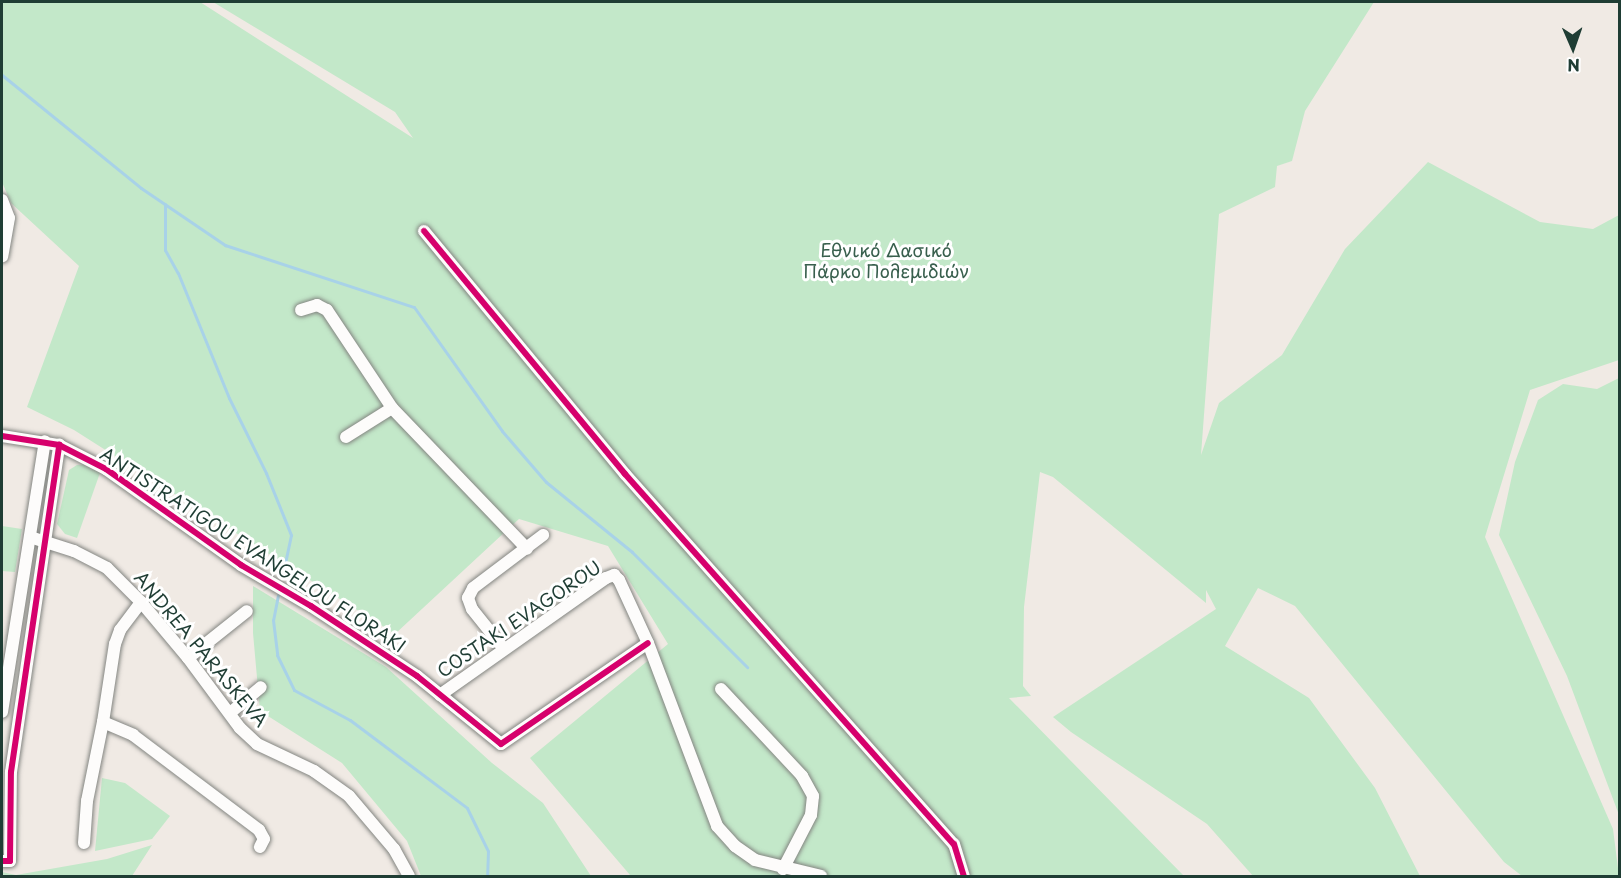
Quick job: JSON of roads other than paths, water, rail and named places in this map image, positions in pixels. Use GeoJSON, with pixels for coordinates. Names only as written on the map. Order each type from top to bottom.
{"type":"FeatureCollection","features":[{"type":"Feature","properties":{"kind":"street"},"geometry":{"type":"LineString","coordinates":[[2,200],[5,217],[2,256]]}},
{"type":"Feature","properties":{"kind":"street"},"geometry":{"type":"LineString","coordinates":[[424,231],[625,474],[954,844],[964,876]]}},
{"type":"Feature","properties":{"kind":"street"},"geometry":{"type":"LineString","coordinates":[[301,310],[316,305],[327,310],[392,408],[527,549]]}},
{"type":"Feature","properties":{"kind":"street"},"geometry":{"type":"LineString","coordinates":[[346,437],[392,408]]}},
{"type":"Feature","properties":{"kind":"street","name":"ANTISTRATIGOU EVANGELOU FLORAKI"},"geometry":{"type":"LineString","coordinates":[[2,436],[45,441],[106,469],[241,565],[311,606],[417,676],[501,744],[648,643]]}},
{"type":"Feature","properties":{"kind":"street"},"geometry":{"type":"LineString","coordinates":[[2,712],[45,441]]}},
{"type":"Feature","properties":{"kind":"street"},"geometry":{"type":"LineString","coordinates":[[2,861],[10,861],[6,772],[59,446]]}},
{"type":"Feature","properties":{"kind":"street"},"geometry":{"type":"LineString","coordinates":[[504,649],[472,609],[468,598],[474,588],[543,536]]}},
{"type":"Feature","properties":{"kind":"street","name":"ANDREA PARASKEVA"},"geometry":{"type":"LineString","coordinates":[[30,537],[43,539],[107,567],[141,602],[188,658],[240,728],[257,744],[314,771],[349,796],[394,849],[409,876]]}},
{"type":"Feature","properties":{"kind":"street","name":"COSTAKI EVAGOROU"},"geometry":{"type":"LineString","coordinates":[[440,695],[614,575],[619,580],[648,643]]}},
{"type":"Feature","properties":{"kind":"street"},"geometry":{"type":"LineString","coordinates":[[84,843],[87,801],[103,722],[115,644],[120,630],[141,602]]}},
{"type":"Feature","properties":{"kind":"street"},"geometry":{"type":"LineString","coordinates":[[188,658],[247,611]]}},
{"type":"Feature","properties":{"kind":"street"},"geometry":{"type":"LineString","coordinates":[[648,643],[717,826],[735,846],[755,860],[783,869],[821,876]]}},
{"type":"Feature","properties":{"kind":"street"},"geometry":{"type":"LineString","coordinates":[[230,713],[261,687]]}},
{"type":"Feature","properties":{"kind":"street"},"geometry":{"type":"LineString","coordinates":[[722,689],[802,776],[813,796],[811,815],[783,869]]}},
{"type":"Feature","properties":{"kind":"street"},"geometry":{"type":"LineString","coordinates":[[103,722],[133,735],[259,830],[264,839],[260,847]]}},
{"type":"Feature","properties":{"kind":"waterway"},"geometry":{"type":"LineString","coordinates":[[2,75],[141,188],[225,245],[414,307],[502,431],[546,482],[632,552],[747,667]]}},
{"type":"Feature","properties":{"kind":"waterway"},"geometry":{"type":"LineString","coordinates":[[165,204],[165,250],[178,273],[229,398],[266,473],[291,535],[283,573]]}},
{"type":"Feature","properties":{"kind":"waterway"},"geometry":{"type":"LineString","coordinates":[[278,595],[273,620],[277,655],[294,690],[350,720],[467,808],[488,851],[487,876]]}},
{"type":"Feature","properties":{"kind":"park label","name":"Εθνικό Δασικό Πάρκο Πολεμιδιών"},"geometry":{"type":"Point","coordinates":[886,261]}}]}
